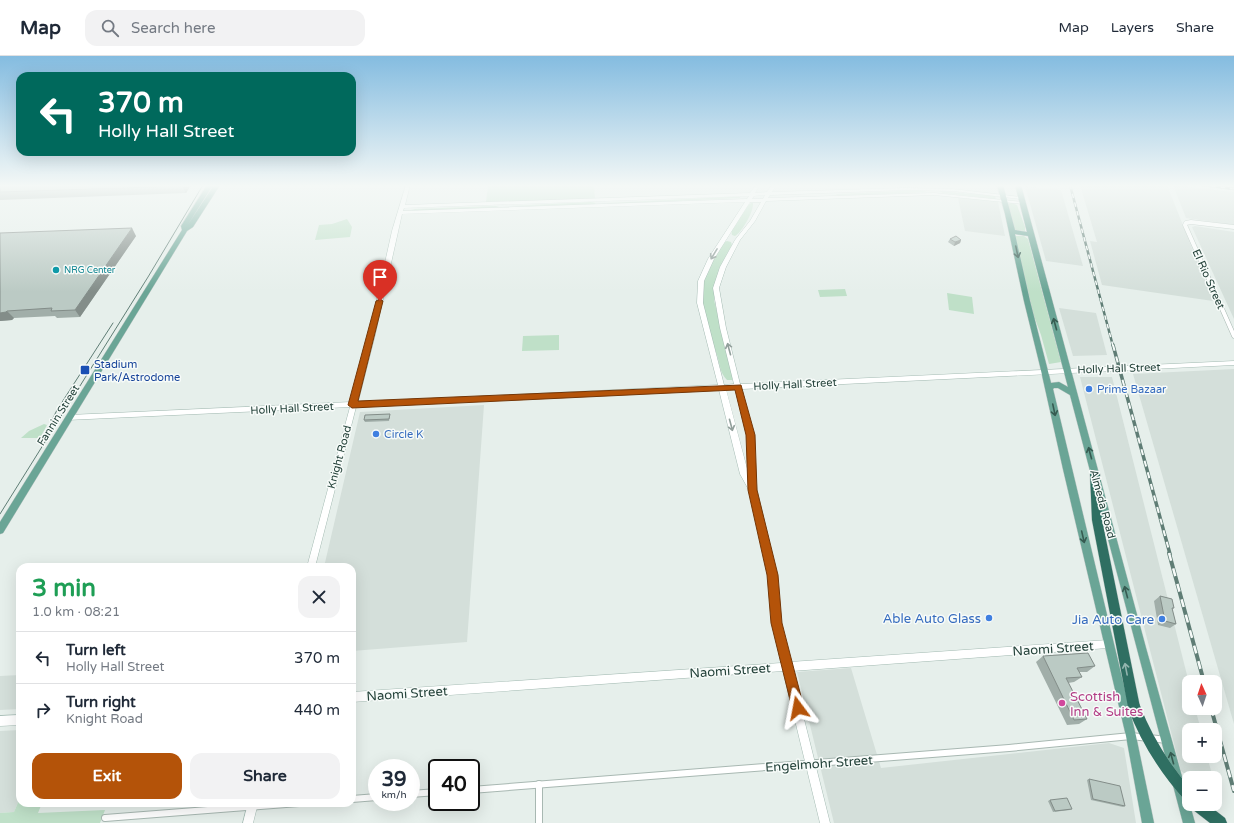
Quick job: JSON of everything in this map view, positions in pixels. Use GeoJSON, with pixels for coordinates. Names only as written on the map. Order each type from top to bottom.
{"type":"FeatureCollection","features":[{"type":"Feature","properties":{"kind":"highway"},"geometry":{"type":"LineString","coordinates":[[1095,474],[1097,520],[1134,707],[1141,727],[1154,752],[1182,788]]}},
{"type":"Feature","properties":{"kind":"highway"},"geometry":{"type":"LineString","coordinates":[[1205,811],[1220,823]]}},
{"type":"Feature","properties":{"kind":"main road","name":"Fannin Street"},"geometry":{"type":"LineString","coordinates":[[185,230],[184,226],[187,221]]}},
{"type":"Feature","properties":{"kind":"main road","name":"Fannin Street"},"geometry":{"type":"LineString","coordinates":[[0,530],[185,230],[191,226],[194,221]]}},
{"type":"Feature","properties":{"kind":"main road"},"geometry":{"type":"LineString","coordinates":[[1009,221],[1131,736],[1147,820]]}},
{"type":"Feature","properties":{"kind":"main road","name":"Almeda Road"},"geometry":{"type":"LineString","coordinates":[[1027,221],[1189,823]]}},
{"type":"Feature","properties":{"kind":"main road"},"geometry":{"type":"LineString","coordinates":[[1012,232],[1031,234]]}},
{"type":"Feature","properties":{"kind":"main road"},"geometry":{"type":"LineString","coordinates":[[1049,389],[1052,385],[1060,385],[1074,394]]}},
{"type":"Feature","properties":{"kind":"street","name":"Knight Road"},"geometry":{"type":"LineString","coordinates":[[312,563],[352,405],[372,334],[398,221]]}},
{"type":"Feature","properties":{"kind":"street"},"geometry":{"type":"LineString","coordinates":[[735,221],[710,259],[701,281],[700,297],[704,320],[744,474],[753,490]]}},
{"type":"Feature","properties":{"kind":"street"},"geometry":{"type":"LineString","coordinates":[[751,221],[723,267],[716,288],[723,328],[750,435],[753,490],[773,575],[776,623],[788,666],[825,823]]}},
{"type":"Feature","properties":{"kind":"street","name":"El Rio Street"},"geometry":{"type":"LineString","coordinates":[[1234,228],[1196,222],[1186,223],[1185,225],[1196,253],[1234,336]]}},
{"type":"Feature","properties":{"kind":"street"},"geometry":{"type":"LineString","coordinates":[[725,236],[738,240]]}},
{"type":"Feature","properties":{"kind":"street","name":"Holly Hall Street"},"geometry":{"type":"LineString","coordinates":[[69,418],[1234,363]]}},
{"type":"Feature","properties":{"kind":"street","name":"Naomi Street"},"geometry":{"type":"LineString","coordinates":[[356,696],[1108,644]]}},
{"type":"Feature","properties":{"kind":"street"},"geometry":{"type":"LineString","coordinates":[[0,721],[16,720]]}},
{"type":"Feature","properties":{"kind":"street","name":"Engelmohr Street"},"geometry":{"type":"LineString","coordinates":[[480,789],[1001,748],[1131,736],[1167,740]]}},
{"type":"Feature","properties":{"kind":"street"},"geometry":{"type":"LineString","coordinates":[[539,784],[539,823]]}},
{"type":"Feature","properties":{"kind":"street"},"geometry":{"type":"LineString","coordinates":[[356,799],[368,798]]}},
{"type":"Feature","properties":{"kind":"street"},"geometry":{"type":"LineString","coordinates":[[105,818],[229,807]]}},
{"type":"Feature","properties":{"kind":"street"},"geometry":{"type":"LineString","coordinates":[[248,823],[252,807]]}},
{"type":"Feature","properties":{"kind":"shaded area"},"geometry":{"type":"Polygon","coordinates":[[[963,221],[1002,221],[1005,236],[965,231],[963,221]]]}},
{"type":"Feature","properties":{"kind":"shaded area"},"geometry":{"type":"Polygon","coordinates":[[[1035,221],[1070,221],[1083,266],[1046,261],[1035,221]]]}},
{"type":"Feature","properties":{"kind":"shaded area"},"geometry":{"type":"Polygon","coordinates":[[[1091,221],[1181,221],[1213,301],[1102,285],[1090,241],[1097,242],[1091,221]]]}},
{"type":"Feature","properties":{"kind":"shaded area"},"geometry":{"type":"Polygon","coordinates":[[[1205,221],[1234,221],[1234,225],[1205,221]]]}},
{"type":"Feature","properties":{"kind":"shaded area"},"geometry":{"type":"Polygon","coordinates":[[[1195,226],[1234,232],[1234,319],[1192,227],[1195,226]]]}},
{"type":"Feature","properties":{"kind":"shaded area"},"geometry":{"type":"Polygon","coordinates":[[[1059,308],[1096,313],[1107,355],[1073,356],[1059,308]]]}},
{"type":"Feature","properties":{"kind":"shaded area"},"geometry":{"type":"Polygon","coordinates":[[[1234,369],[1234,724],[1222,682],[1222,675],[1220,675],[1133,374],[1234,369]]]}},
{"type":"Feature","properties":{"kind":"shaded area"},"geometry":{"type":"Polygon","coordinates":[[[1080,377],[1112,377],[1187,675],[1182,675],[1182,715],[1197,715],[1199,723],[1182,723],[1182,763],[1209,763],[1211,771],[1181,771],[1080,377]]]}},
{"type":"Feature","properties":{"kind":"shaded area"},"geometry":{"type":"Polygon","coordinates":[[[484,405],[467,642],[356,651],[356,563],[325,563],[360,412],[484,405]]]}},
{"type":"Feature","properties":{"kind":"shaded area"},"geometry":{"type":"Polygon","coordinates":[[[851,668],[881,768],[1109,743],[1124,748],[1136,823],[834,823],[797,672],[851,668]]]}},
{"type":"Feature","properties":{"kind":"shaded area"},"geometry":{"type":"Polygon","coordinates":[[[16,675],[16,709],[0,710],[0,676],[16,675]]]}},
{"type":"Feature","properties":{"kind":"shaded area"},"geometry":{"type":"Polygon","coordinates":[[[16,730],[16,807],[14,812],[0,813],[0,731],[16,730]]]}},
{"type":"Feature","properties":{"kind":"green space"},"geometry":{"type":"Polygon","coordinates":[[[342,221],[348,221],[352,227],[350,237],[315,240],[319,225],[332,224],[342,221]]]}},
{"type":"Feature","properties":{"kind":"green space"},"geometry":{"type":"Polygon","coordinates":[[[737,221],[747,221],[735,236],[732,235],[731,230],[737,221]]]}},
{"type":"Feature","properties":{"kind":"green space"},"geometry":{"type":"Polygon","coordinates":[[[1011,221],[1023,221],[1025,231],[1016,230],[1013,228],[1011,221]]]}},
{"type":"Feature","properties":{"kind":"green space"},"geometry":{"type":"Polygon","coordinates":[[[1016,236],[1024,236],[1028,239],[1061,362],[1049,364],[1034,316],[1015,238],[1016,236]]]}},
{"type":"Feature","properties":{"kind":"green space"},"geometry":{"type":"Polygon","coordinates":[[[727,241],[731,242],[732,245],[719,271],[714,300],[733,377],[732,380],[727,380],[722,372],[705,317],[702,297],[704,277],[723,243],[727,241]]]}},
{"type":"Feature","properties":{"kind":"green space"},"geometry":{"type":"Polygon","coordinates":[[[845,289],[847,296],[820,297],[818,290],[845,289]]]}},
{"type":"Feature","properties":{"kind":"green space"},"geometry":{"type":"Polygon","coordinates":[[[947,293],[972,297],[974,314],[949,310],[947,293]]]}},
{"type":"Feature","properties":{"kind":"green space"},"geometry":{"type":"Polygon","coordinates":[[[559,335],[559,350],[522,351],[523,336],[559,335]]]}},
{"type":"Feature","properties":{"kind":"green space"},"geometry":{"type":"Polygon","coordinates":[[[44,424],[47,425],[40,438],[21,438],[29,431],[44,424]]]}},
{"type":"Feature","properties":{"kind":"green space"},"geometry":{"type":"Polygon","coordinates":[[[16,807],[40,807],[38,813],[105,810],[100,823],[0,823],[0,813],[14,812],[16,807]]]}},
{"type":"Feature","properties":{"kind":"building","name":"NRG Center"},"geometry":{"type":"Polygon","coordinates":[[[132,228],[75,310],[51,311],[52,308],[7,311],[0,313],[0,233],[132,228]]]}},
{"type":"Feature","properties":{"kind":"building"},"geometry":{"type":"Polygon","coordinates":[[[956,236],[961,240],[955,242],[950,239],[956,236]]]}},
{"type":"Feature","properties":{"kind":"building"},"geometry":{"type":"Polygon","coordinates":[[[390,414],[389,419],[364,420],[365,415],[390,414]]]}},
{"type":"Feature","properties":{"kind":"building"},"geometry":{"type":"Polygon","coordinates":[[[1160,596],[1172,599],[1174,608],[1172,608],[1176,624],[1165,621],[1160,596]]]}},
{"type":"Feature","properties":{"kind":"building"},"geometry":{"type":"Polygon","coordinates":[[[1088,653],[1095,666],[1077,668],[1082,677],[1066,678],[1087,719],[1074,720],[1043,656],[1088,653]]]}},
{"type":"Feature","properties":{"kind":"building"},"geometry":{"type":"Polygon","coordinates":[[[1089,779],[1120,786],[1125,806],[1093,799],[1089,779]]]}},
{"type":"Feature","properties":{"kind":"building"},"geometry":{"type":"Polygon","coordinates":[[[1067,798],[1072,809],[1055,811],[1050,800],[1067,798]]]}},
{"type":"Feature","properties":{"kind":"tram line"},"geometry":{"type":"LineString","coordinates":[[0,514],[182,221]]}},
{"type":"Feature","properties":{"kind":"tram line"},"geometry":{"type":"LineString","coordinates":[[46,432],[57,410],[113,323]]}},
{"type":"Feature","properties":{"kind":"railway"},"geometry":{"type":"LineString","coordinates":[[1080,221],[1113,346]]}},
{"type":"Feature","properties":{"kind":"railway"},"geometry":{"type":"LineString","coordinates":[[1113,345],[1170,554]]}},
{"type":"Feature","properties":{"kind":"railway"},"geometry":{"type":"LineString","coordinates":[[1169,553],[1202,675]]}},
{"type":"Feature","properties":{"kind":"railway"},"geometry":{"type":"LineString","coordinates":[[1213,715],[1234,791]]}},
{"type":"Feature","properties":{"kind":"place","name":"NRG Center"},"geometry":{"type":"Point","coordinates":[56,270]}},
{"type":"Feature","properties":{"kind":"place","name":"Stadium Park/Astrodome"},"geometry":{"type":"Point","coordinates":[85,370]}},
{"type":"Feature","properties":{"kind":"place","name":"Prime Bazaar"},"geometry":{"type":"Point","coordinates":[1089,389]}},
{"type":"Feature","properties":{"kind":"place","name":"Circle K"},"geometry":{"type":"Point","coordinates":[376,434]}},
{"type":"Feature","properties":{"kind":"place","name":"Able Auto Glass"},"geometry":{"type":"Point","coordinates":[989,618]}},
{"type":"Feature","properties":{"kind":"place","name":"Jia Auto Care"},"geometry":{"type":"Point","coordinates":[1162,619]}},
{"type":"Feature","properties":{"kind":"place","name":"Scottish Inn & Suites"},"geometry":{"type":"Point","coordinates":[1062,703]}},
{"type":"Feature","properties":{"kind":"route"},"geometry":{"type":"LineString","coordinates":[[380,301],[352,405],[738,387],[750,435],[753,490],[773,575],[776,623],[798,708]]}}]}
